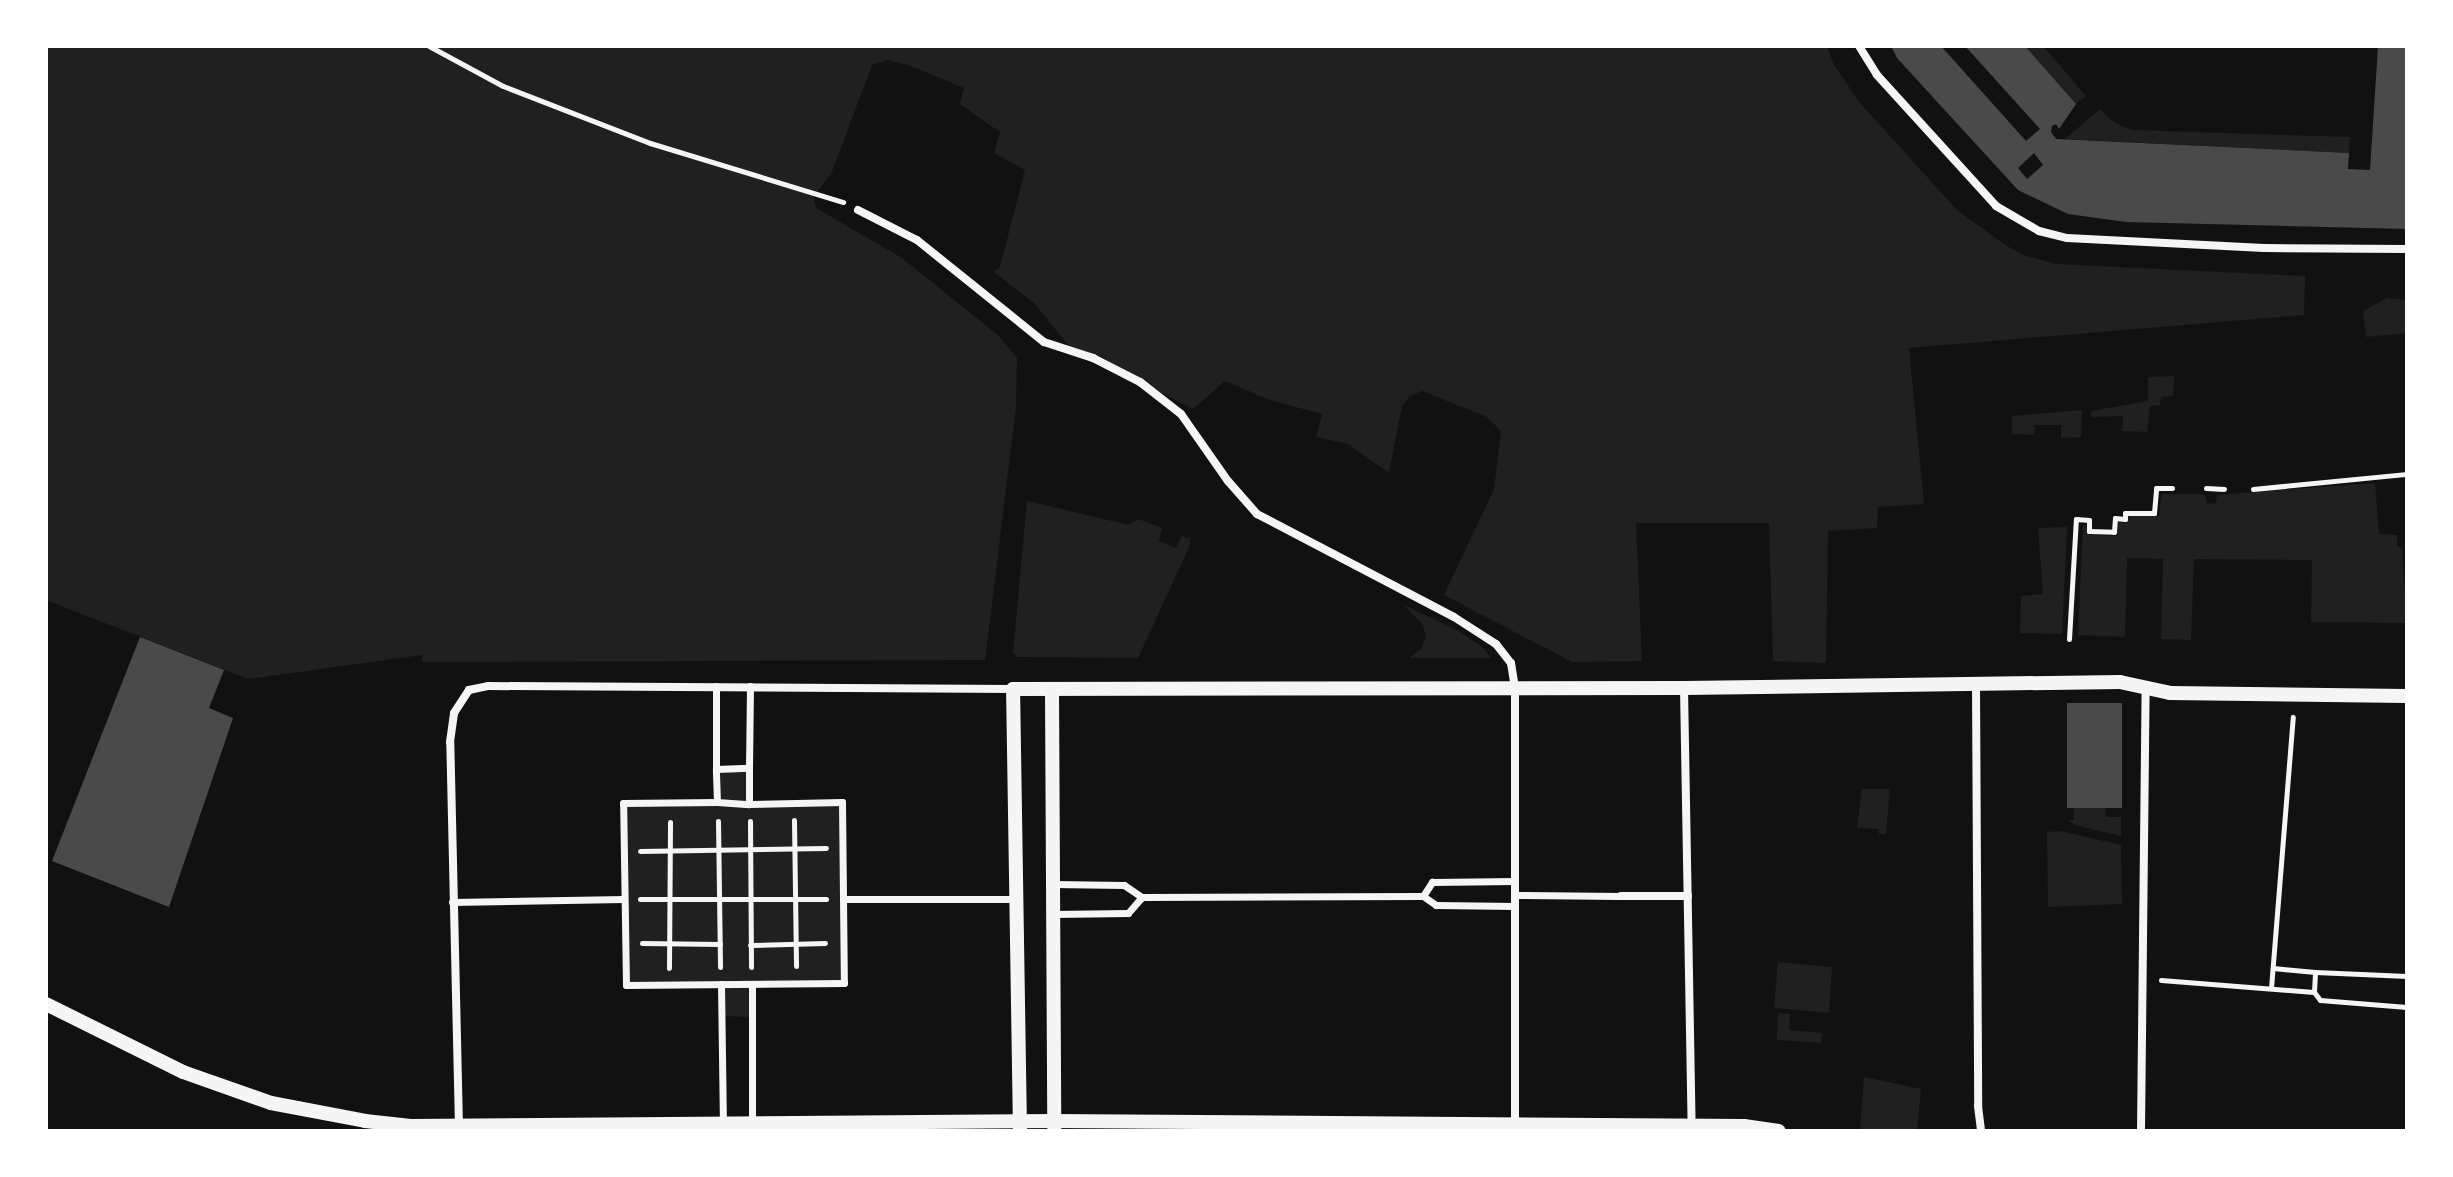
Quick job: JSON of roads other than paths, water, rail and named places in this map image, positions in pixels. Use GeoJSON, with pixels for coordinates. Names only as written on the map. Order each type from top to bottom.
{"type":"FeatureCollection","features":[{"type":"Feature","properties":{"kind":"street"},"geometry":{"type":"LineString","coordinates":[[1859,46],[1877,75],[1996,206],[2039,231],[2067,238],[2264,248],[2407,249]]}},
{"type":"Feature","properties":{"kind":"street"},"geometry":{"type":"LineString","coordinates":[[858,210],[917,240],[1044,342],[1093,358],[1140,382],[1181,414],[1228,481],[1257,514],[1348,558],[1496,644],[1511,663],[1515,689],[1515,1125]]}},
{"type":"Feature","properties":{"kind":"street"},"geometry":{"type":"LineString","coordinates":[[459,1129],[450,742],[458,703],[469,690],[488,686],[1515,689],[2120,682],[2170,693],[2407,696]]}},
{"type":"Feature","properties":{"kind":"street"},"geometry":{"type":"LineString","coordinates":[[1976,683],[1977,1091],[1981,1131]]}},
{"type":"Feature","properties":{"kind":"street"},"geometry":{"type":"LineString","coordinates":[[716,686],[717,802]]}},
{"type":"Feature","properties":{"kind":"street"},"geometry":{"type":"LineString","coordinates":[[749,804],[750,686]]}},
{"type":"Feature","properties":{"kind":"street"},"geometry":{"type":"LineString","coordinates":[[2141,1131],[2146,687]]}},
{"type":"Feature","properties":{"kind":"street"},"geometry":{"type":"LineString","coordinates":[[1684,688],[1692,1126]]}},
{"type":"Feature","properties":{"kind":"street"},"geometry":{"type":"LineString","coordinates":[[1013,689],[1020,1126]]}},
{"type":"Feature","properties":{"kind":"street"},"geometry":{"type":"LineString","coordinates":[[1052,690],[1054,1126]]}},
{"type":"Feature","properties":{"kind":"street"},"geometry":{"type":"LineString","coordinates":[[716,769],[749,768]]}},
{"type":"Feature","properties":{"kind":"street"},"geometry":{"type":"LineString","coordinates":[[717,802],[842,802],[844,983],[626,985],[623,803],[717,802]]}},
{"type":"Feature","properties":{"kind":"street"},"geometry":{"type":"LineString","coordinates":[[1423,896],[1432,882],[1515,881]]}},
{"type":"Feature","properties":{"kind":"street"},"geometry":{"type":"LineString","coordinates":[[1053,884],[1124,885],[1142,897],[1423,896],[1436,905],[1515,906]]}},
{"type":"Feature","properties":{"kind":"street"},"geometry":{"type":"LineString","coordinates":[[1515,895],[1688,896]]}},
{"type":"Feature","properties":{"kind":"street"},"geometry":{"type":"LineString","coordinates":[[1053,914],[1128,913],[1142,897]]}},
{"type":"Feature","properties":{"kind":"street"},"geometry":{"type":"LineString","coordinates":[[452,902],[624,899]]}},
{"type":"Feature","properties":{"kind":"street"},"geometry":{"type":"LineString","coordinates":[[843,899],[1016,899]]}},
{"type":"Feature","properties":{"kind":"street"},"geometry":{"type":"LineString","coordinates":[[721,984],[723,1126]]}},
{"type":"Feature","properties":{"kind":"street"},"geometry":{"type":"LineString","coordinates":[[752,984],[752,1126]]}},
{"type":"Feature","properties":{"kind":"street"},"geometry":{"type":"LineString","coordinates":[[46,1004],[183,1072],[271,1103],[365,1121],[459,1129],[1515,1125],[1744,1126],[1779,1131]]}}]}
